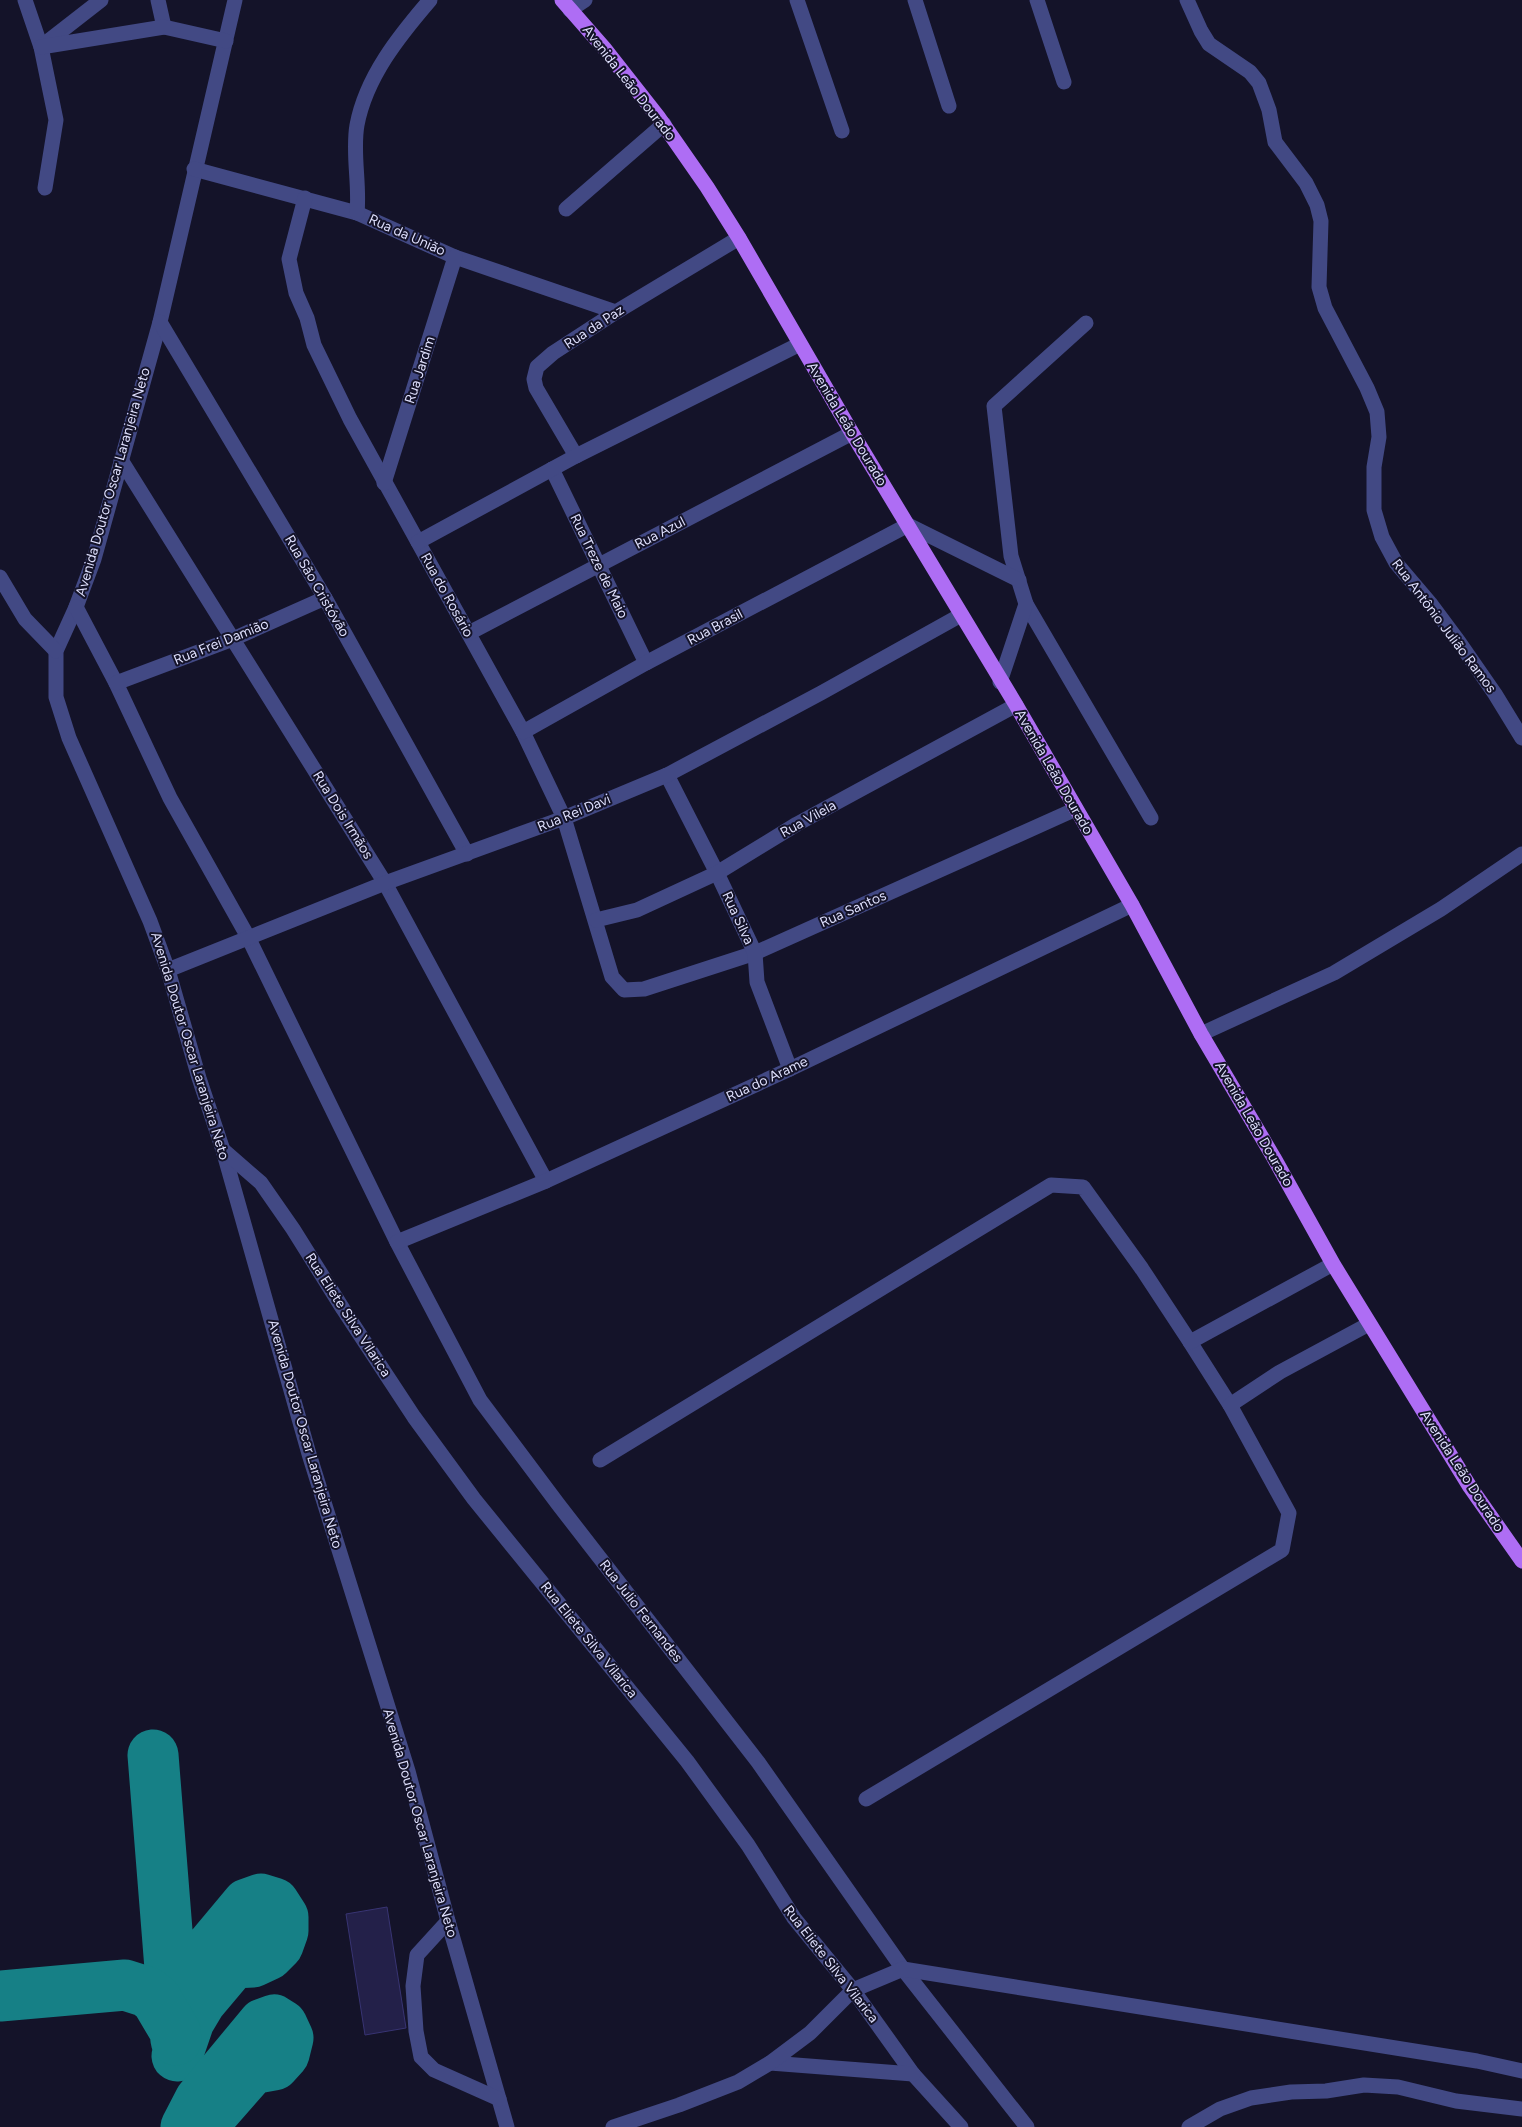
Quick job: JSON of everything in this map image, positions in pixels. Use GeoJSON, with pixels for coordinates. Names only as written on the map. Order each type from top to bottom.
{"type":"FeatureCollection","features":[{"type":"Feature","properties":{"kind":"main road","name":"Avenida Leão Dourado"},"geometry":{"type":"LineString","coordinates":[[566,5],[604,48],[664,124],[739,238],[852,433],[1000,682],[1016,705],[1132,905],[1201,1034],[1274,1158],[1333,1264],[1470,1487],[1522,1561]]}},
{"type":"Feature","properties":{"kind":"street"},"geometry":{"type":"LineString","coordinates":[[25,0],[40,47],[56,120],[45,188]]}},
{"type":"Feature","properties":{"kind":"street"},"geometry":{"type":"LineString","coordinates":[[40,47],[101,0]]}},
{"type":"Feature","properties":{"kind":"street"},"geometry":{"type":"LineString","coordinates":[[158,0],[164,27]]}},
{"type":"Feature","properties":{"kind":"street","name":"Avenida Doutor Oscar Laranjeira Neto"},"geometry":{"type":"LineString","coordinates":[[235,0],[194,169],[160,322],[94,558],[76,607],[56,651],[56,698],[69,738],[150,921],[168,970],[199,1078],[223,1150],[309,1454],[408,1771],[448,1921],[507,2127]]}},
{"type":"Feature","properties":{"kind":"street"},"geometry":{"type":"LineString","coordinates":[[357,213],[359,192],[357,125],[368,91],[387,55],[408,25],[430,0]]}},
{"type":"Feature","properties":{"kind":"street"},"geometry":{"type":"LineString","coordinates":[[566,5],[585,0]]}},
{"type":"Feature","properties":{"kind":"street"},"geometry":{"type":"LineString","coordinates":[[797,0],[842,131]]}},
{"type":"Feature","properties":{"kind":"street"},"geometry":{"type":"LineString","coordinates":[[915,0],[949,106]]}},
{"type":"Feature","properties":{"kind":"street"},"geometry":{"type":"LineString","coordinates":[[1037,0],[1064,82]]}},
{"type":"Feature","properties":{"kind":"street","name":"Rua Antônio Julião Ramos"},"geometry":{"type":"LineString","coordinates":[[1187,0],[1201,31],[1210,44],[1250,72],[1259,84],[1269,110],[1275,142],[1306,183],[1317,205],[1321,221],[1320,286],[1324,308],[1367,388],[1377,412],[1379,437],[1374,467],[1374,510],[1382,537],[1396,563],[1460,642],[1522,738]]}},
{"type":"Feature","properties":{"kind":"street"},"geometry":{"type":"LineString","coordinates":[[40,47],[164,27],[226,41]]}},
{"type":"Feature","properties":{"kind":"street"},"geometry":{"type":"LineString","coordinates":[[566,209],[664,124]]}},
{"type":"Feature","properties":{"kind":"street","name":"Rua da União"},"geometry":{"type":"LineString","coordinates":[[194,169],[357,213],[455,257],[616,312]]}},
{"type":"Feature","properties":{"kind":"street","name":"Rua do Rosário"},"geometry":{"type":"LineString","coordinates":[[305,198],[289,259],[296,293],[307,318],[314,345],[350,419],[384,482],[524,732],[564,818],[612,977],[624,990]]}},
{"type":"Feature","properties":{"kind":"street","name":"Rua da Paz"},"geometry":{"type":"LineString","coordinates":[[576,456],[536,388],[534,374],[537,367],[553,353],[616,312],[739,238]]}},
{"type":"Feature","properties":{"kind":"street","name":"Rua Jardim"},"geometry":{"type":"LineString","coordinates":[[384,482],[455,257]]}},
{"type":"Feature","properties":{"kind":"street","name":"Rua São Cristóvão"},"geometry":{"type":"LineString","coordinates":[[160,322],[325,598],[467,854]]}},
{"type":"Feature","properties":{"kind":"street"},"geometry":{"type":"LineString","coordinates":[[1086,323],[994,406],[1011,556],[1026,604],[1151,818]]}},
{"type":"Feature","properties":{"kind":"street"},"geometry":{"type":"LineString","coordinates":[[418,542],[576,456],[800,344]]}},
{"type":"Feature","properties":{"kind":"street","name":"Rua Azul"},"geometry":{"type":"LineString","coordinates":[[469,633],[852,433]]}},
{"type":"Feature","properties":{"kind":"street","name":"Rua Dois Irmãos"},"geometry":{"type":"LineString","coordinates":[[121,460],[385,883],[546,1181]]}},
{"type":"Feature","properties":{"kind":"street","name":"Rua Treze de Maio"},"geometry":{"type":"LineString","coordinates":[[552,469],[646,663]]}},
{"type":"Feature","properties":{"kind":"street"},"geometry":{"type":"LineString","coordinates":[[908,525],[1019,580]]}},
{"type":"Feature","properties":{"kind":"street","name":"Rua Brasil"},"geometry":{"type":"LineString","coordinates":[[524,732],[646,663],[908,525]]}},
{"type":"Feature","properties":{"kind":"street"},"geometry":{"type":"LineString","coordinates":[[0,577],[25,619],[56,651]]}},
{"type":"Feature","properties":{"kind":"street","name":"Rua Frei Damião"},"geometry":{"type":"LineString","coordinates":[[116,683],[233,639],[325,598]]}},
{"type":"Feature","properties":{"kind":"street"},"geometry":{"type":"LineString","coordinates":[[1000,682],[1026,604]]}},
{"type":"Feature","properties":{"kind":"street","name":"Rua Julio Fernandes"},"geometry":{"type":"LineString","coordinates":[[76,607],[116,683],[170,798],[248,937],[397,1242],[480,1400],[758,1762],[904,1969],[1027,2127]]}},
{"type":"Feature","properties":{"kind":"street","name":"Rua Rei Davi"},"geometry":{"type":"LineString","coordinates":[[168,970],[385,883],[564,818],[667,775],[822,693],[961,615]]}},
{"type":"Feature","properties":{"kind":"street","name":"Rua Vilela"},"geometry":{"type":"LineString","coordinates":[[596,920],[637,910],[718,873],[797,824],[1016,705]]}},
{"type":"Feature","properties":{"kind":"street","name":"Rua Silva"},"geometry":{"type":"LineString","coordinates":[[667,775],[718,873],[755,953],[758,982],[790,1068]]}},
{"type":"Feature","properties":{"kind":"street","name":"Rua Santos"},"geometry":{"type":"LineString","coordinates":[[624,990],[644,989],[755,953],[1076,809]]}},
{"type":"Feature","properties":{"kind":"street"},"geometry":{"type":"LineString","coordinates":[[1201,1034],[1334,972],[1441,909],[1522,854]]}},
{"type":"Feature","properties":{"kind":"street","name":"Rua do Arame"},"geometry":{"type":"LineString","coordinates":[[397,1242],[546,1181],[790,1068],[1132,905]]}},
{"type":"Feature","properties":{"kind":"street","name":"Rua Eliete Silva Vilarica"},"geometry":{"type":"LineString","coordinates":[[223,1150],[265,1189],[409,1408],[474,1499],[687,1761],[730,1819],[794,1918],[853,1990],[913,2074],[961,2127]]}},
{"type":"Feature","properties":{"kind":"street"},"geometry":{"type":"LineString","coordinates":[[600,1460],[1051,1185],[1083,1187],[1142,1269],[1230,1405],[1289,1513],[1282,1550],[866,1798]]}},
{"type":"Feature","properties":{"kind":"street"},"geometry":{"type":"LineString","coordinates":[[1190,1342],[1333,1264]]}},
{"type":"Feature","properties":{"kind":"street"},"geometry":{"type":"LineString","coordinates":[[1230,1405],[1280,1372],[1369,1324]]}},
{"type":"Feature","properties":{"kind":"street"},"geometry":{"type":"LineString","coordinates":[[448,1921],[417,1954],[413,1986],[416,2031],[422,2056],[434,2070],[499,2098]]}},
{"type":"Feature","properties":{"kind":"street"},"geometry":{"type":"LineString","coordinates":[[613,2127],[679,2105],[738,2082],[770,2063],[810,2033],[853,1990],[904,1969],[1477,2061],[1522,2071]]}},
{"type":"Feature","properties":{"kind":"street"},"geometry":{"type":"LineString","coordinates":[[770,2063],[913,2074]]}},
{"type":"Feature","properties":{"kind":"street"},"geometry":{"type":"LineString","coordinates":[[1189,2127],[1220,2109],[1251,2098],[1291,2092],[1326,2091],[1364,2085],[1398,2087],[1456,2100],[1522,2109]]}},
{"type":"Feature","properties":{"kind":"building"},"geometry":{"type":"Polygon","coordinates":[[[387,1907],[406,2028],[365,2035],[346,1914],[387,1907]]]}},
{"type":"Feature","properties":{"kind":"taxiway"},"geometry":{"type":"LineString","coordinates":[[153,1755],[175,2031],[181,1995],[191,1971],[247,1904],[261,1899],[274,1903],[283,1917],[283,1931],[278,1945],[268,1955],[253,1962],[233,1963],[201,2001],[189,2021],[177,2056]]}},
{"type":"Feature","properties":{"kind":"taxiway"},"geometry":{"type":"LineString","coordinates":[[0,1996],[125,1985],[147,1992],[156,1999],[175,2031],[176,2040]]}},
{"type":"Feature","properties":{"kind":"taxiway"},"geometry":{"type":"LineString","coordinates":[[186,2127],[200,2100],[263,2024],[274,2020],[282,2025],[288,2038],[284,2054],[274,2065],[252,2069],[201,2127]]}}]}
